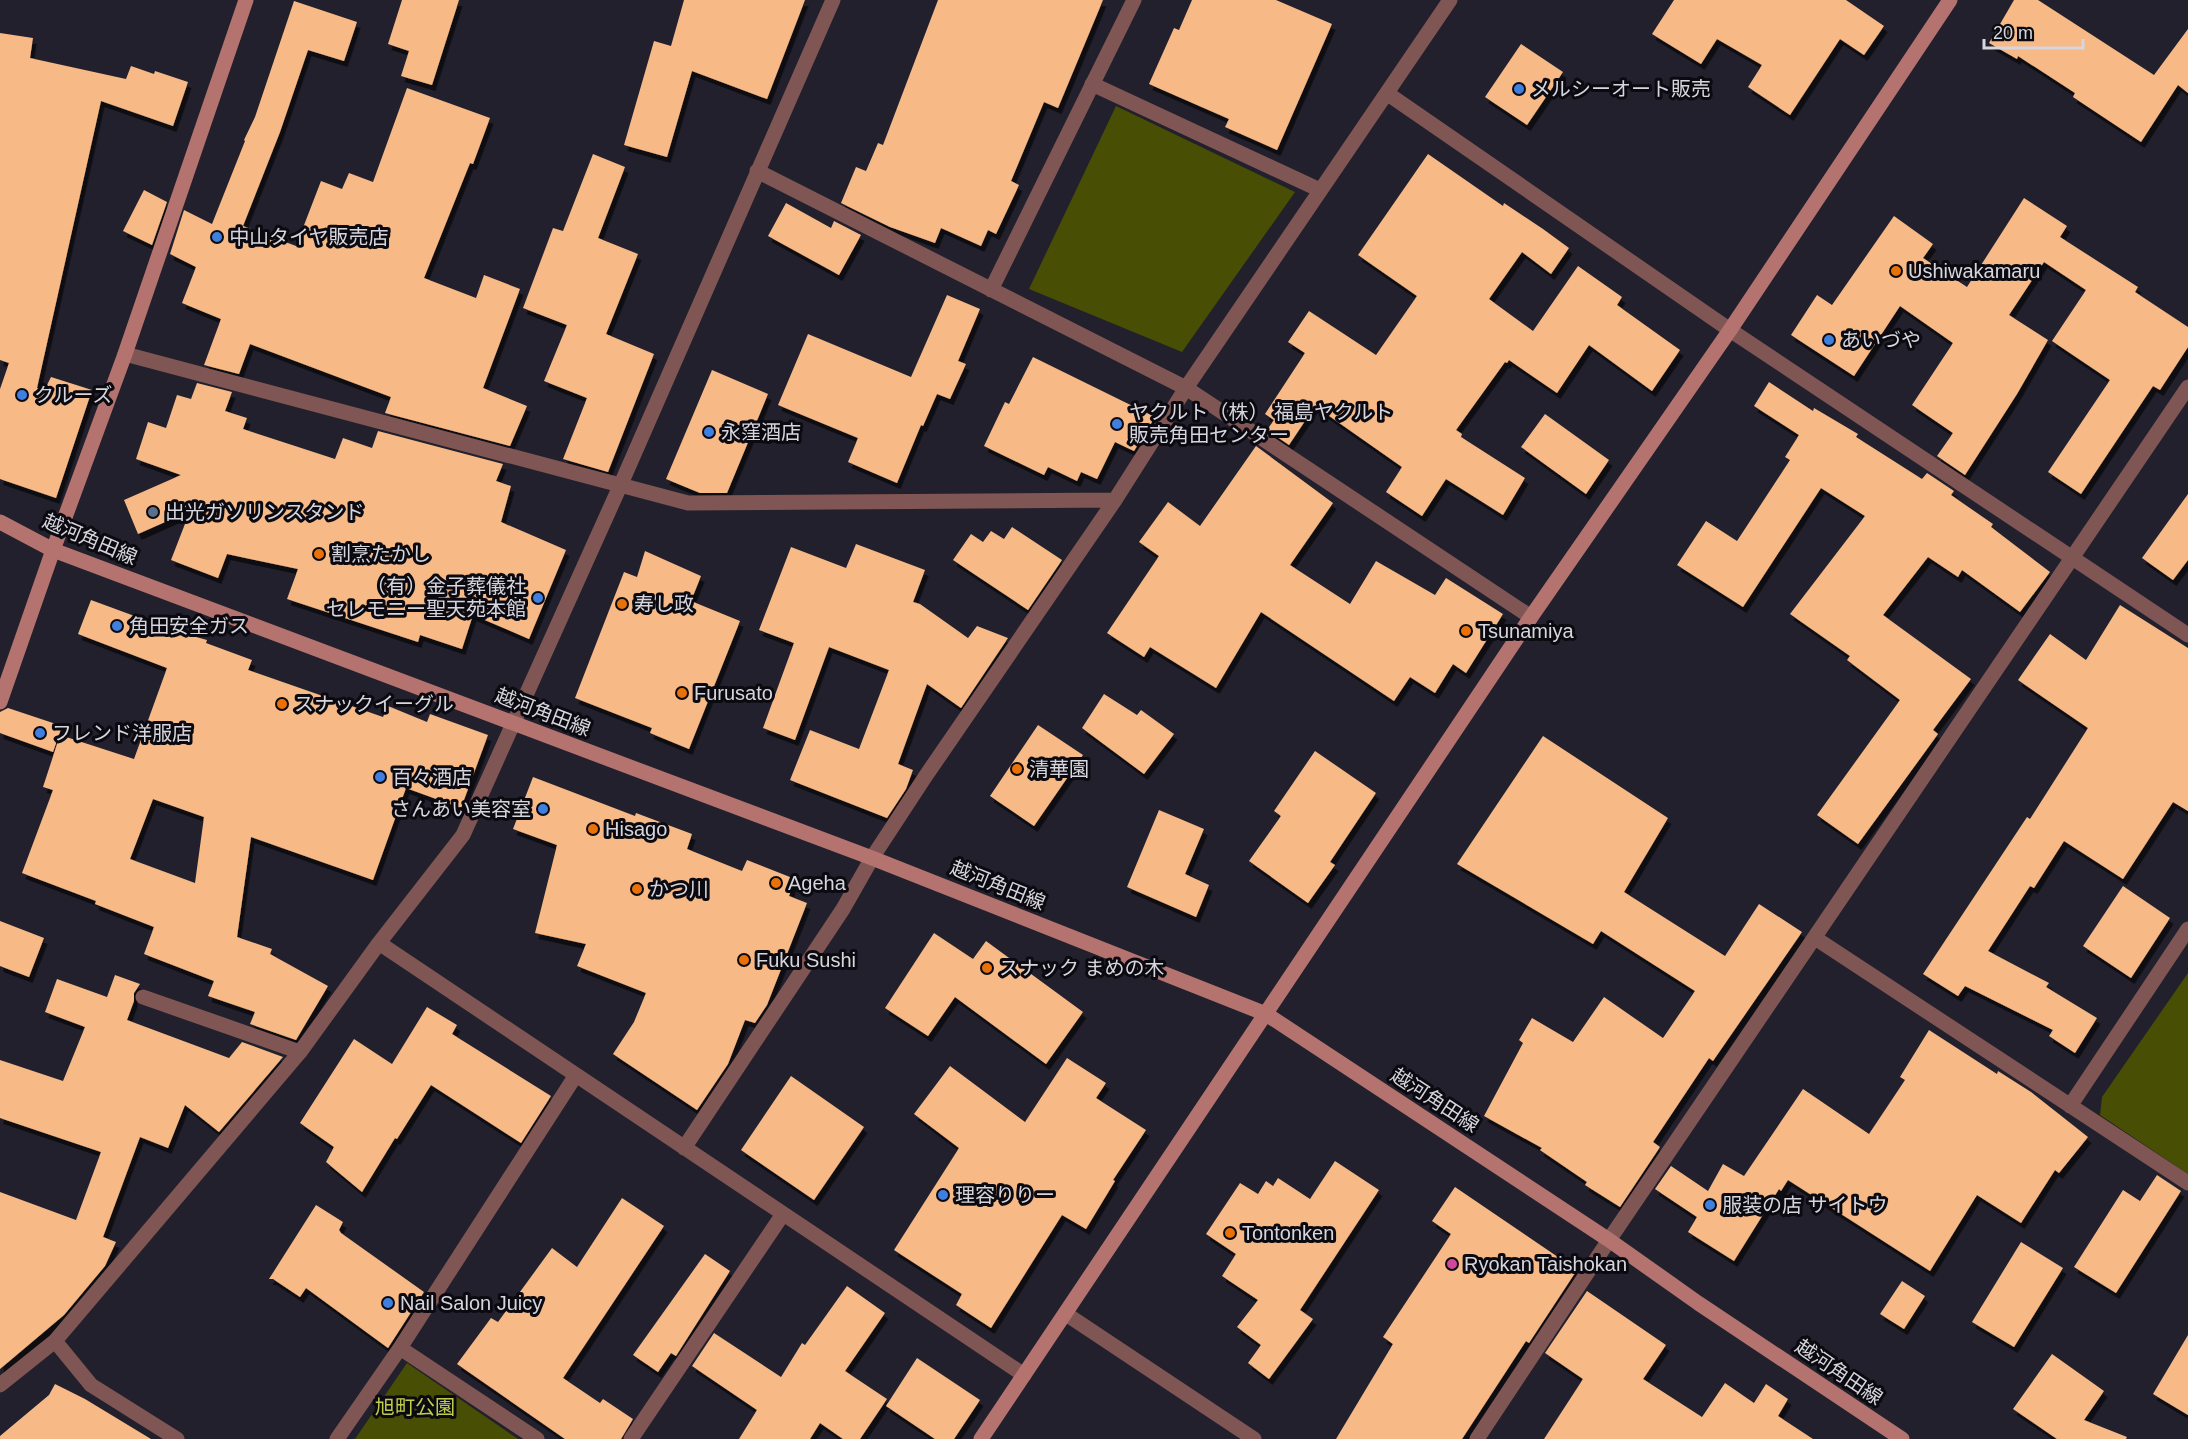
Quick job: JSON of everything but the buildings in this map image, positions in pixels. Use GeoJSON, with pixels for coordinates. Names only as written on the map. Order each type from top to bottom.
{"type":"FeatureCollection","features":[{"type":"Feature","properties":{"kind":"street"},"geometry":{"type":"LineString","coordinates":[[0,702],[125,354],[246,0]]}},
{"type":"Feature","properties":{"kind":"street"},"geometry":{"type":"LineString","coordinates":[[0,1385],[55,1341],[300,1052],[463,835],[621,484],[832,0]]}},
{"type":"Feature","properties":{"kind":"street"},"geometry":{"type":"LineString","coordinates":[[992,290],[1134,0]]}},
{"type":"Feature","properties":{"kind":"street"},"geometry":{"type":"LineString","coordinates":[[684,1148],[843,909],[872,858],[1115,500],[1186,388],[1450,0]]}},
{"type":"Feature","properties":{"kind":"street"},"geometry":{"type":"LineString","coordinates":[[981,1439],[1532,617],[1730,330],[1950,0]]}},
{"type":"Feature","properties":{"kind":"street"},"geometry":{"type":"LineString","coordinates":[[1092,84],[1320,190]]}},
{"type":"Feature","properties":{"kind":"street"},"geometry":{"type":"LineString","coordinates":[[1388,94],[1730,330],[2188,635]]}},
{"type":"Feature","properties":{"kind":"street"},"geometry":{"type":"LineString","coordinates":[[757,171],[1186,388],[1532,617]]}},
{"type":"Feature","properties":{"kind":"street"},"geometry":{"type":"LineString","coordinates":[[125,354],[687,503],[1115,500]]}},
{"type":"Feature","properties":{"kind":"street"},"geometry":{"type":"LineString","coordinates":[[1477,1439],[1609,1240],[2188,387]]}},
{"type":"Feature","properties":{"kind":"street","name":"越河角田線"},"geometry":{"type":"LineString","coordinates":[[0,522],[53,550],[872,858],[1266,1014],[1609,1240],[1698,1303],[1902,1439]]}},
{"type":"Feature","properties":{"kind":"street"},"geometry":{"type":"LineString","coordinates":[[2070,1106],[2188,929]]}},
{"type":"Feature","properties":{"kind":"street"},"geometry":{"type":"LineString","coordinates":[[1815,938],[2188,1183]]}},
{"type":"Feature","properties":{"kind":"street"},"geometry":{"type":"LineString","coordinates":[[379,944],[1024,1375]]}},
{"type":"Feature","properties":{"kind":"street"},"geometry":{"type":"LineString","coordinates":[[143,997],[300,1052]]}},
{"type":"Feature","properties":{"kind":"street"},"geometry":{"type":"LineString","coordinates":[[338,1439],[400,1348],[576,1075]]}},
{"type":"Feature","properties":{"kind":"street"},"geometry":{"type":"LineString","coordinates":[[631,1439],[783,1214]]}},
{"type":"Feature","properties":{"kind":"street"},"geometry":{"type":"LineString","coordinates":[[1066,1314],[1254,1439]]}},
{"type":"Feature","properties":{"kind":"street"},"geometry":{"type":"LineString","coordinates":[[55,1341],[91,1385],[177,1439]]}},
{"type":"Feature","properties":{"kind":"street"},"geometry":{"type":"LineString","coordinates":[[400,1348],[537,1439]]}},
{"type":"Feature","properties":{"kind":"green space"},"geometry":{"type":"Polygon","coordinates":[[[1116,106],[1295,192],[1182,352],[1029,289],[1116,106]]]}},
{"type":"Feature","properties":{"kind":"green space"},"geometry":{"type":"Polygon","coordinates":[[[2188,973],[2188,1174],[2100,1115],[2102,1097],[2188,973]]]}},
{"type":"Feature","properties":{"kind":"green space","name":"旭町公園"},"geometry":{"type":"Polygon","coordinates":[[[407,1363],[518,1439],[355,1439],[407,1363]]]}},
{"type":"Feature","properties":{"kind":"place","name":"メルシーオート販売"},"geometry":{"type":"Point","coordinates":[1519,89]}},
{"type":"Feature","properties":{"kind":"place","name":"中山タイヤ販売店"},"geometry":{"type":"Point","coordinates":[217,237]}},
{"type":"Feature","properties":{"kind":"place","name":"Ushiwakamaru"},"geometry":{"type":"Point","coordinates":[1896,271]}},
{"type":"Feature","properties":{"kind":"place","name":"あいづや"},"geometry":{"type":"Point","coordinates":[1829,340]}},
{"type":"Feature","properties":{"kind":"place","name":"クルーズ"},"geometry":{"type":"Point","coordinates":[22,395]}},
{"type":"Feature","properties":{"kind":"place","name":"ヤクルト（株） 福島ヤクルト 販売角田センター"},"geometry":{"type":"Point","coordinates":[1117,424]}},
{"type":"Feature","properties":{"kind":"place","name":"永窪酒店"},"geometry":{"type":"Point","coordinates":[709,432]}},
{"type":"Feature","properties":{"kind":"place","name":"出光ガソリンスタンド"},"geometry":{"type":"Point","coordinates":[153,512]}},
{"type":"Feature","properties":{"kind":"place","name":"割烹たかし"},"geometry":{"type":"Point","coordinates":[319,554]}},
{"type":"Feature","properties":{"kind":"place","name":"（有）金子葬儀社 セレモニー聖天苑本館"},"geometry":{"type":"Point","coordinates":[538,598]}},
{"type":"Feature","properties":{"kind":"place","name":"寿し政"},"geometry":{"type":"Point","coordinates":[622,604]}},
{"type":"Feature","properties":{"kind":"place","name":"角田安全ガス"},"geometry":{"type":"Point","coordinates":[117,626]}},
{"type":"Feature","properties":{"kind":"place","name":"Tsunamiya"},"geometry":{"type":"Point","coordinates":[1466,631]}},
{"type":"Feature","properties":{"kind":"place","name":"Furusato"},"geometry":{"type":"Point","coordinates":[682,693]}},
{"type":"Feature","properties":{"kind":"place","name":"スナックイーグル"},"geometry":{"type":"Point","coordinates":[282,704]}},
{"type":"Feature","properties":{"kind":"place","name":"フレンド洋服店"},"geometry":{"type":"Point","coordinates":[40,733]}},
{"type":"Feature","properties":{"kind":"place","name":"清華園"},"geometry":{"type":"Point","coordinates":[1017,769]}},
{"type":"Feature","properties":{"kind":"place","name":"百々酒店"},"geometry":{"type":"Point","coordinates":[380,777]}},
{"type":"Feature","properties":{"kind":"place","name":"さんあい美容室"},"geometry":{"type":"Point","coordinates":[543,809]}},
{"type":"Feature","properties":{"kind":"place","name":"Hisago"},"geometry":{"type":"Point","coordinates":[593,829]}},
{"type":"Feature","properties":{"kind":"place","name":"Ageha"},"geometry":{"type":"Point","coordinates":[776,883]}},
{"type":"Feature","properties":{"kind":"place","name":"かつ川"},"geometry":{"type":"Point","coordinates":[637,889]}},
{"type":"Feature","properties":{"kind":"place","name":"Fuku Sushi"},"geometry":{"type":"Point","coordinates":[744,960]}},
{"type":"Feature","properties":{"kind":"place","name":"スナック まめの木"},"geometry":{"type":"Point","coordinates":[987,968]}},
{"type":"Feature","properties":{"kind":"place","name":"理容りりー"},"geometry":{"type":"Point","coordinates":[943,1195]}},
{"type":"Feature","properties":{"kind":"place","name":"服装の店 サイトウ"},"geometry":{"type":"Point","coordinates":[1710,1205]}},
{"type":"Feature","properties":{"kind":"place","name":"Tontonken"},"geometry":{"type":"Point","coordinates":[1230,1233]}},
{"type":"Feature","properties":{"kind":"place","name":"Ryokan Taishokan"},"geometry":{"type":"Point","coordinates":[1452,1264]}},
{"type":"Feature","properties":{"kind":"place","name":"Nail Salon Juicy"},"geometry":{"type":"Point","coordinates":[388,1303]}}]}
